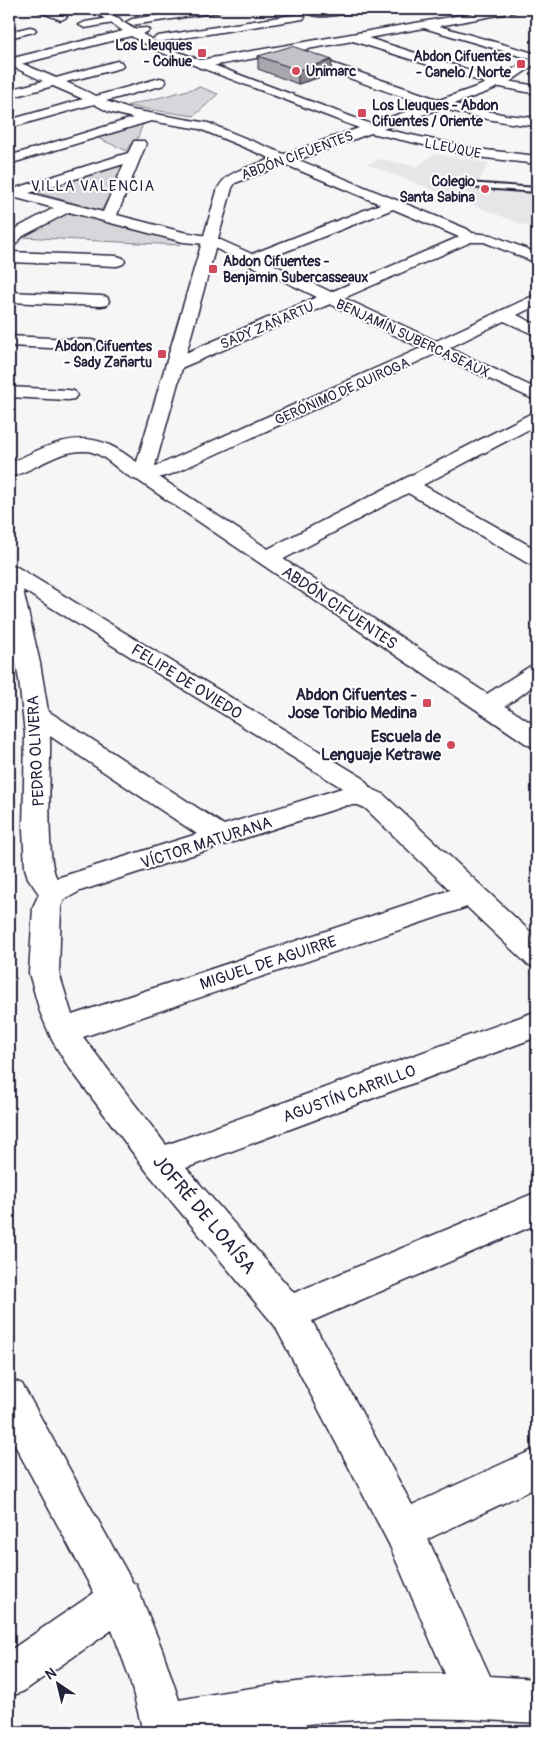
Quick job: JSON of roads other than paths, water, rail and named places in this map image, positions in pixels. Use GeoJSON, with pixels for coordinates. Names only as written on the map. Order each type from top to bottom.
{"type":"FeatureCollection","features":[{"type":"Feature","properties":{"kind":"street"},"geometry":{"type":"LineString","coordinates":[[95,9],[206,63]]}},
{"type":"Feature","properties":{"kind":"street"},"geometry":{"type":"LineString","coordinates":[[111,9],[136,28],[154,46],[206,63],[514,9]]}},
{"type":"Feature","properties":{"kind":"street"},"geometry":{"type":"LineString","coordinates":[[10,62],[136,28],[218,9]]}},
{"type":"Feature","properties":{"kind":"street"},"geometry":{"type":"LineString","coordinates":[[316,14],[352,9]]}},
{"type":"Feature","properties":{"kind":"street"},"geometry":{"type":"LineString","coordinates":[[46,10],[63,13]]}},
{"type":"Feature","properties":{"kind":"street"},"geometry":{"type":"LineString","coordinates":[[158,38],[300,17]]}},
{"type":"Feature","properties":{"kind":"street"},"geometry":{"type":"LineString","coordinates":[[86,25],[115,20]]}},
{"type":"Feature","properties":{"kind":"street"},"geometry":{"type":"LineString","coordinates":[[422,25],[537,58]]}},
{"type":"Feature","properties":{"kind":"street"},"geometry":{"type":"LineString","coordinates":[[9,35],[30,30]]}},
{"type":"Feature","properties":{"kind":"street"},"geometry":{"type":"LineString","coordinates":[[336,30],[352,37],[499,82],[537,90]]}},
{"type":"Feature","properties":{"kind":"street"},"geometry":{"type":"LineString","coordinates":[[280,49],[440,105],[520,121],[537,122]]}},
{"type":"Feature","properties":{"kind":"street","name":"ABDÓN CIFUENTES"},"geometry":{"type":"LineString","coordinates":[[143,476],[209,240],[225,188],[230,180],[499,82],[537,58]]}},
{"type":"Feature","properties":{"kind":"street"},"geometry":{"type":"LineString","coordinates":[[10,62],[119,111],[203,126],[462,232],[468,237],[486,238],[537,258]]}},
{"type":"Feature","properties":{"kind":"street","name":"LLEUQUE"},"geometry":{"type":"LineString","coordinates":[[206,63],[376,127],[537,160]]}},
{"type":"Feature","properties":{"kind":"street"},"geometry":{"type":"LineString","coordinates":[[9,94],[117,65]]}},
{"type":"Feature","properties":{"kind":"street"},"geometry":{"type":"LineString","coordinates":[[9,124],[160,82]]}},
{"type":"Feature","properties":{"kind":"street"},"geometry":{"type":"LineString","coordinates":[[108,218],[150,117]]}},
{"type":"Feature","properties":{"kind":"street"},"geometry":{"type":"LineString","coordinates":[[9,160],[150,117]]}},
{"type":"Feature","properties":{"kind":"street","name":"LLEUQUE"},"geometry":{"type":"LineString","coordinates":[[488,151],[537,153]]}},
{"type":"Feature","properties":{"kind":"street"},"geometry":{"type":"LineString","coordinates":[[11,192],[134,156]]}},
{"type":"Feature","properties":{"kind":"street"},"geometry":{"type":"LineString","coordinates":[[11,192],[183,238],[209,240]]}},
{"type":"Feature","properties":{"kind":"street"},"geometry":{"type":"LineString","coordinates":[[251,260],[393,204]]}},
{"type":"Feature","properties":{"kind":"street"},"geometry":{"type":"LineString","coordinates":[[9,242],[18,233],[68,208]]}},
{"type":"Feature","properties":{"kind":"street","name":"SADY ZAÑARTU"},"geometry":{"type":"LineString","coordinates":[[175,364],[463,241],[468,237]]}},
{"type":"Feature","properties":{"kind":"street","name":"BENJAMÍN SUBERCASEAUX"},"geometry":{"type":"LineString","coordinates":[[209,240],[329,299],[537,396]]}},
{"type":"Feature","properties":{"kind":"street"},"geometry":{"type":"LineString","coordinates":[[9,257],[117,261]]}},
{"type":"Feature","properties":{"kind":"street"},"geometry":{"type":"LineString","coordinates":[[9,297],[101,301]]}},
{"type":"Feature","properties":{"kind":"street","name":"GERÓNIMO DE QUIROGA"},"geometry":{"type":"LineString","coordinates":[[143,476],[183,462],[435,348],[537,299]]}},
{"type":"Feature","properties":{"kind":"street"},"geometry":{"type":"LineString","coordinates":[[504,315],[537,331]]}},
{"type":"Feature","properties":{"kind":"street"},"geometry":{"type":"LineString","coordinates":[[9,342],[91,345]]}},
{"type":"Feature","properties":{"kind":"street"},"geometry":{"type":"LineString","coordinates":[[9,392],[68,394]]}},
{"type":"Feature","properties":{"kind":"street"},"geometry":{"type":"LineString","coordinates":[[268,558],[537,418]]}},
{"type":"Feature","properties":{"kind":"street","name":"ABDÓN CIFUENTES"},"geometry":{"type":"LineString","coordinates":[[12,466],[63,447],[84,444],[97,447],[268,558],[537,739]]}},
{"type":"Feature","properties":{"kind":"street"},"geometry":{"type":"LineString","coordinates":[[408,485],[536,557]]}},
{"type":"Feature","properties":{"kind":"street","name":"FELIPE DE OVIEDO"},"geometry":{"type":"LineString","coordinates":[[9,572],[354,784],[361,795],[374,802],[537,956]]}},
{"type":"Feature","properties":{"kind":"street","name":"PEDRO OLIVERA"},"geometry":{"type":"LineString","coordinates":[[9,577],[20,621],[36,715],[39,779],[38,857],[42,878],[53,893]]}},
{"type":"Feature","properties":{"kind":"street"},"geometry":{"type":"LineString","coordinates":[[488,705],[537,672]]}},
{"type":"Feature","properties":{"kind":"street"},"geometry":{"type":"LineString","coordinates":[[36,715],[222,837]]}},
{"type":"Feature","properties":{"kind":"street","name":"VÍCTOR MATURANA"},"geometry":{"type":"LineString","coordinates":[[53,893],[70,884],[347,796],[361,795]]}},
{"type":"Feature","properties":{"kind":"street","name":"JOFRÉ DE LOAÍSA"},"geometry":{"type":"LineString","coordinates":[[53,893],[47,906],[44,973],[55,1012],[63,1031],[78,1054],[160,1162],[288,1313],[403,1530],[477,1697]]}},
{"type":"Feature","properties":{"kind":"street","name":"MIGUEL DE AGUIRRE"},"geometry":{"type":"LineString","coordinates":[[63,1031],[472,894]]}},
{"type":"Feature","properties":{"kind":"street","name":"AGUSTÍN CARRILLO"},"geometry":{"type":"LineString","coordinates":[[160,1162],[537,1024]]}},
{"type":"Feature","properties":{"kind":"street"},"geometry":{"type":"LineString","coordinates":[[288,1313],[537,1208]]}},
{"type":"Feature","properties":{"kind":"street"},"geometry":{"type":"LineString","coordinates":[[9,1397],[121,1599],[152,1680],[164,1729],[265,1707],[347,1698],[477,1697],[537,1701]]}},
{"type":"Feature","properties":{"kind":"street"},"geometry":{"type":"LineString","coordinates":[[403,1530],[537,1467]]}},
{"type":"Feature","properties":{"kind":"street"},"geometry":{"type":"LineString","coordinates":[[9,1676],[121,1599]]}},
{"type":"Feature","properties":{"kind":"lane"},"geometry":{"type":"LineString","coordinates":[[470,185],[537,190]]}},
{"type":"Feature","properties":{"kind":"place","name":"Los Lleuques - Coihue"},"geometry":{"type":"Point","coordinates":[202,53]}},
{"type":"Feature","properties":{"kind":"place","name":"Abdon Cifuentes - Canelo / Norte"},"geometry":{"type":"Point","coordinates":[521,64]}},
{"type":"Feature","properties":{"kind":"place","name":"Unimarc"},"geometry":{"type":"Point","coordinates":[296,71]}},
{"type":"Feature","properties":{"kind":"place","name":"Los Lleuques - Abdon Cifuentes / Oriente"},"geometry":{"type":"Point","coordinates":[362,113]}},
{"type":"Feature","properties":{"kind":"place","name":"Colegio Santa Sabina"},"geometry":{"type":"Point","coordinates":[485,189]}},
{"type":"Feature","properties":{"kind":"place","name":"Abdon Cifuentes - Benjamin Subercasseaux"},"geometry":{"type":"Point","coordinates":[213,269]}},
{"type":"Feature","properties":{"kind":"place","name":"Abdon Cifuentes - Sady Zañartu"},"geometry":{"type":"Point","coordinates":[162,354]}},
{"type":"Feature","properties":{"kind":"place","name":"Abdon Cifuentes - Jose Toribio Medina"},"geometry":{"type":"Point","coordinates":[427,703]}},
{"type":"Feature","properties":{"kind":"place","name":"Escuela de Lenguaje Ketrawe"},"geometry":{"type":"Point","coordinates":[451,745]}},
{"type":"Feature","properties":{"kind":"district","name":"VILLA VALENCIA"},"geometry":{"type":"Point","coordinates":[93,186]}}]}
